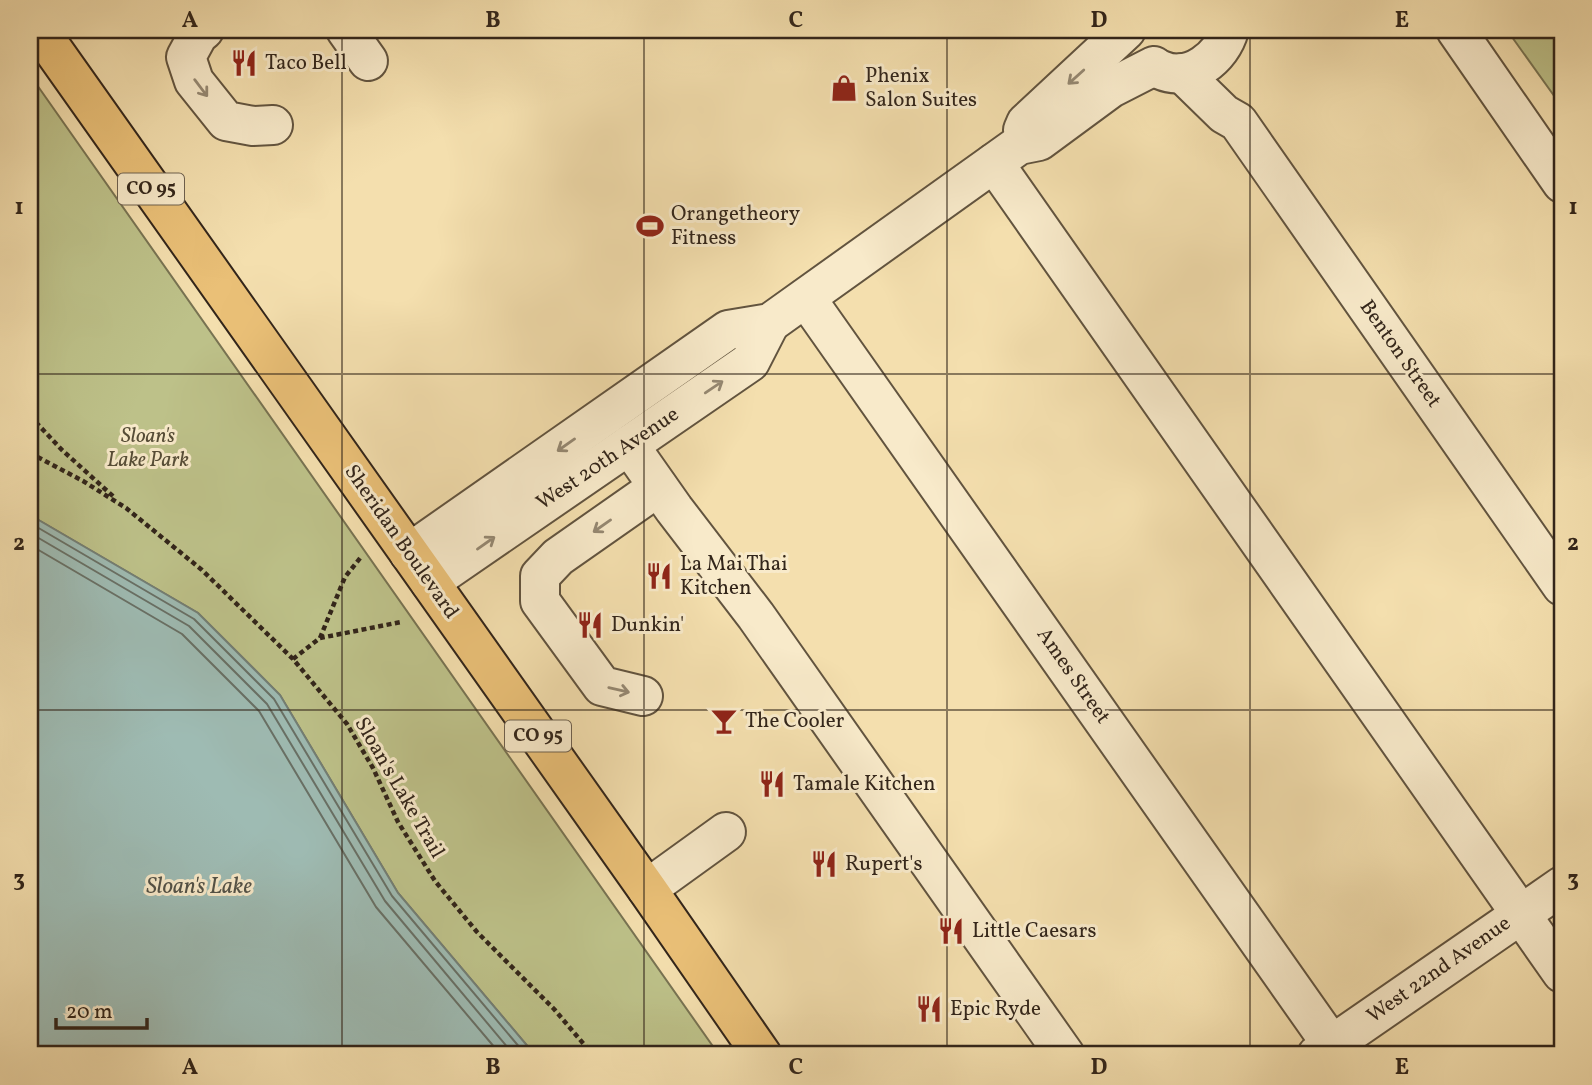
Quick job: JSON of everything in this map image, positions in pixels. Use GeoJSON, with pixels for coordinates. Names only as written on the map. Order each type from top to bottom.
{"type":"FeatureCollection","features":[{"type":"Feature","properties":{"kind":"main road","name":"Sheridan Boulevard"},"geometry":{"type":"LineString","coordinates":[[39,30],[762,1055]]}},
{"type":"Feature","properties":{"kind":"street"},"geometry":{"type":"LineString","coordinates":[[204,30],[198,35],[186,57],[194,80],[226,121],[253,126],[272,125]]}},
{"type":"Feature","properties":{"kind":"street"},"geometry":{"type":"LineString","coordinates":[[346,30],[368,61]]}},
{"type":"Feature","properties":{"kind":"street","name":"West 20th Avenue"},"geometry":{"type":"LineString","coordinates":[[1006,154],[1026,123],[1128,30]]}},
{"type":"Feature","properties":{"kind":"street","name":"Benton Street"},"geometry":{"type":"LineString","coordinates":[[1128,30],[1144,58],[1168,70],[1238,122],[1562,586]]}},
{"type":"Feature","properties":{"kind":"street"},"geometry":{"type":"LineString","coordinates":[[1456,30],[1562,183]]}},
{"type":"Feature","properties":{"kind":"street","name":"West 20th Avenue"},"geometry":{"type":"LineString","coordinates":[[420,568],[728,330],[770,323],[1006,154],[1039,141],[1111,88],[1168,70],[1202,65],[1226,38]]}},
{"type":"Feature","properties":{"kind":"street","name":"Benton Street"},"geometry":{"type":"LineString","coordinates":[[1226,38],[1238,105],[1238,122]]}},
{"type":"Feature","properties":{"kind":"street"},"geometry":{"type":"LineString","coordinates":[[1006,154],[1562,972]]}},
{"type":"Feature","properties":{"kind":"street","name":"Ames Street"},"geometry":{"type":"LineString","coordinates":[[806,298],[1329,1052]]}},
{"type":"Feature","properties":{"kind":"street","name":"West 20th Avenue"},"geometry":{"type":"LineString","coordinates":[[420,568],[629,445],[750,362],[770,323]]}},
{"type":"Feature","properties":{"kind":"street"},"geometry":{"type":"LineString","coordinates":[[629,445],[756,616],[1065,1055]]}},
{"type":"Feature","properties":{"kind":"street"},"geometry":{"type":"LineString","coordinates":[[643,696],[603,686],[540,601],[540,576],[558,557],[658,487]]}},
{"type":"Feature","properties":{"kind":"street"},"geometry":{"type":"LineString","coordinates":[[647,890],[726,832]]}},
{"type":"Feature","properties":{"kind":"street","name":"West 22nd Avenue"},"geometry":{"type":"LineString","coordinates":[[1329,1052],[1562,886]]}},
{"type":"Feature","properties":{"kind":"path"},"geometry":{"type":"LineString","coordinates":[[30,416],[62,450],[126,508]]}},
{"type":"Feature","properties":{"kind":"path","name":"Sloan's Lake Trail"},"geometry":{"type":"LineString","coordinates":[[30,453],[126,508],[202,570],[293,659],[347,724],[373,768],[398,822],[435,881],[477,932],[554,1009],[593,1055]]}},
{"type":"Feature","properties":{"kind":"path"},"geometry":{"type":"LineString","coordinates":[[320,638],[345,577],[361,557]]}},
{"type":"Feature","properties":{"kind":"path"},"geometry":{"type":"LineString","coordinates":[[293,659],[320,638],[401,622]]}},
{"type":"Feature","properties":{"kind":"green space"},"geometry":{"type":"Polygon","coordinates":[[[1507,30],[1562,30],[1562,107],[1507,30]]]}},
{"type":"Feature","properties":{"kind":"green space","name":"Sloan's Lake Park"},"geometry":{"type":"Polygon","coordinates":[[[30,75],[719,1055],[535,1055],[398,893],[280,695],[198,613],[30,515],[30,75]]]}},
{"type":"Feature","properties":{"kind":"water","name":"Sloan's Lake"},"geometry":{"type":"Polygon","coordinates":[[[30,515],[198,613],[280,695],[398,893],[535,1055],[30,1055],[30,515]]]}},
{"type":"Feature","properties":{"kind":"place","name":"Taco Bell"},"geometry":{"type":"Point","coordinates":[244,63]}},
{"type":"Feature","properties":{"kind":"place","name":"Phenix Salon Suites"},"geometry":{"type":"Point","coordinates":[844,88]}},
{"type":"Feature","properties":{"kind":"place","name":"Orangetheory Fitness"},"geometry":{"type":"Point","coordinates":[650,226]}},
{"type":"Feature","properties":{"kind":"place","name":"La Mai Thai Kitchen"},"geometry":{"type":"Point","coordinates":[659,576]}},
{"type":"Feature","properties":{"kind":"place","name":"Dunkin'"},"geometry":{"type":"Point","coordinates":[590,625]}},
{"type":"Feature","properties":{"kind":"place","name":"The Cooler"},"geometry":{"type":"Point","coordinates":[724,721]}},
{"type":"Feature","properties":{"kind":"place","name":"Tamale Kitchen"},"geometry":{"type":"Point","coordinates":[772,784]}},
{"type":"Feature","properties":{"kind":"place","name":"Rupert's"},"geometry":{"type":"Point","coordinates":[824,864]}},
{"type":"Feature","properties":{"kind":"place","name":"Little Caesars"},"geometry":{"type":"Point","coordinates":[951,931]}},
{"type":"Feature","properties":{"kind":"place","name":"Epic Ryde"},"geometry":{"type":"Point","coordinates":[929,1009]}}]}
